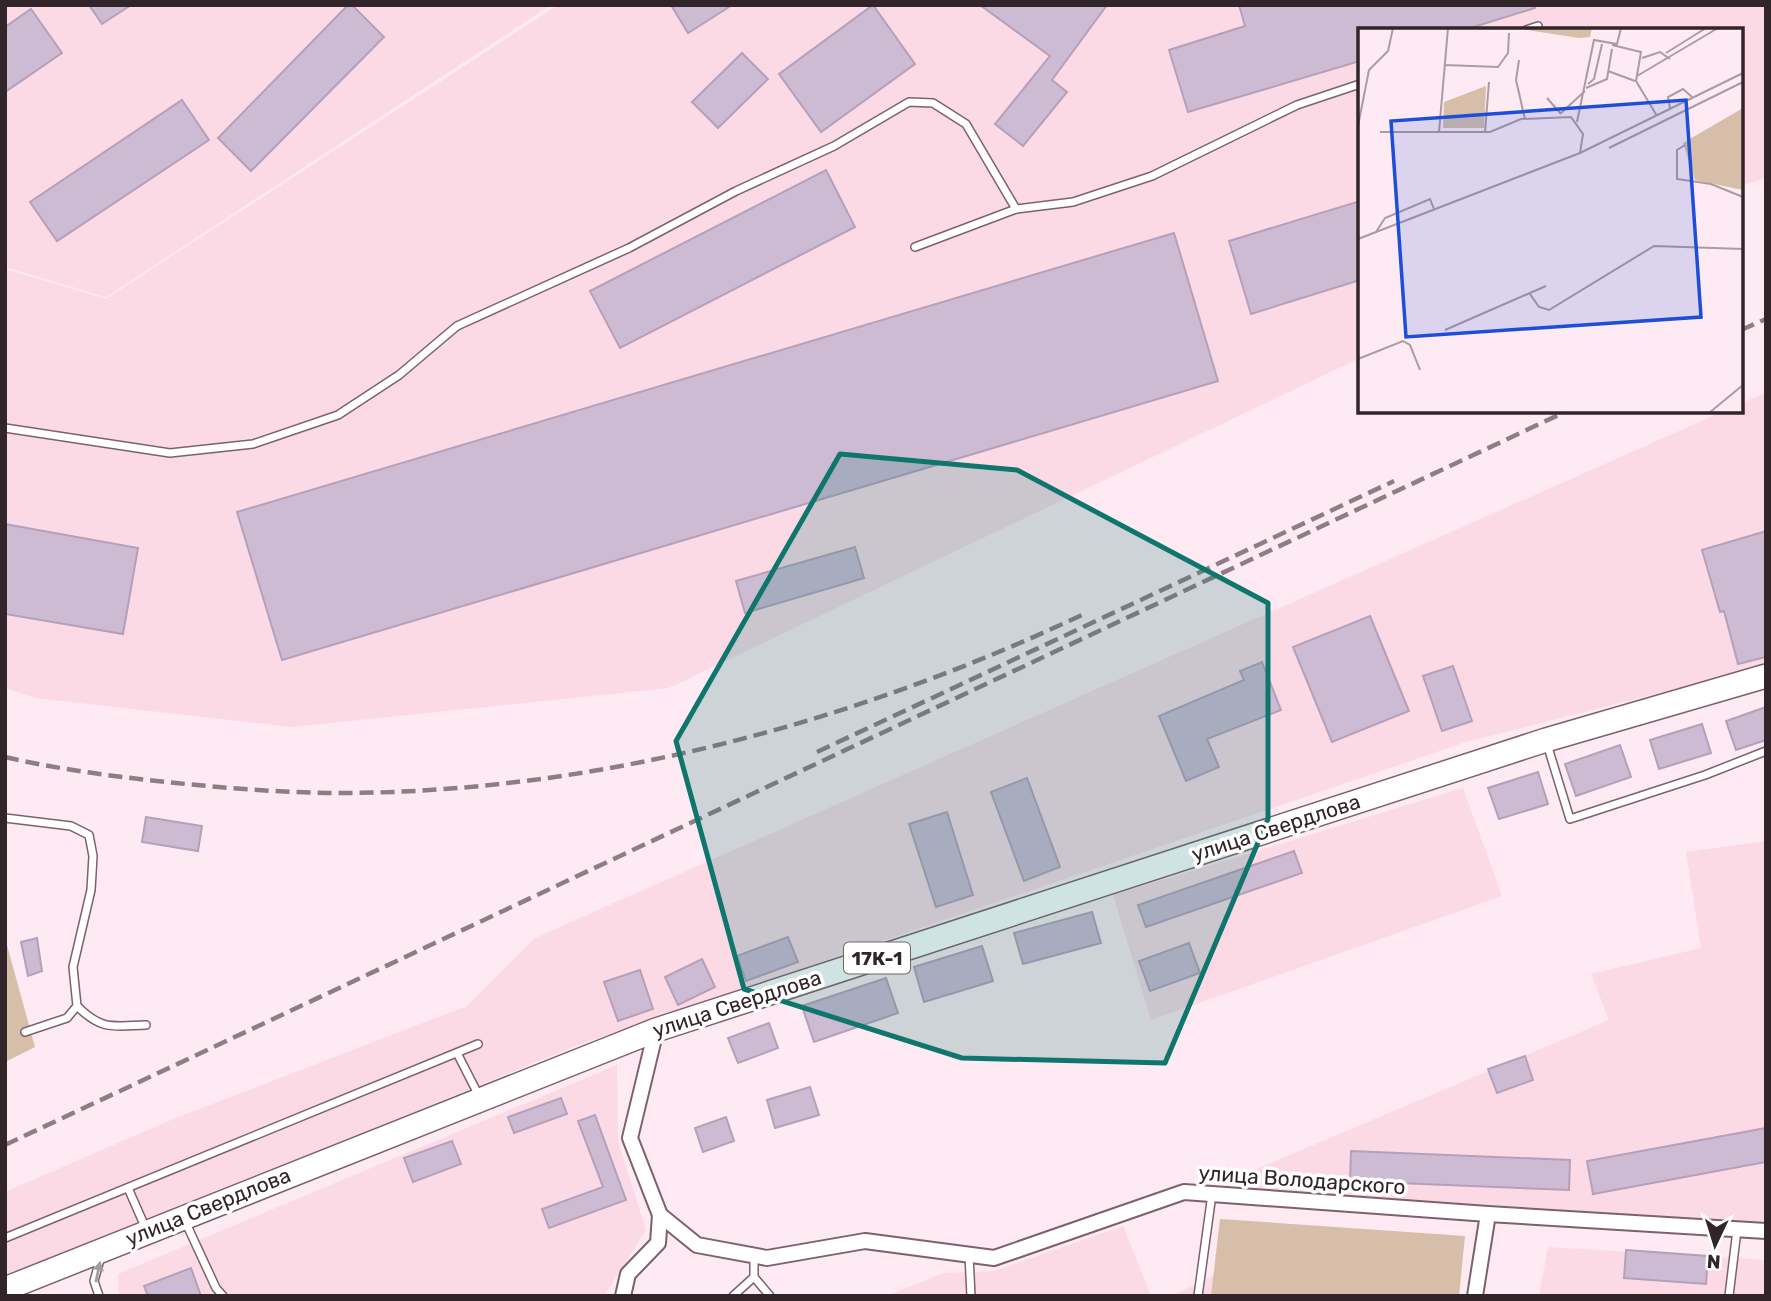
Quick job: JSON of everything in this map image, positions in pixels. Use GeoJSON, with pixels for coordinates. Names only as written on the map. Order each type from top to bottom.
{"type":"FeatureCollection","features":[{"type":"Feature","properties":{"kind":"main road","name":"улица Свердлова"},"geometry":{"type":"LineString","coordinates":[[5,1289],[656,1030],[1546,740],[1766,676]]}},
{"type":"Feature","properties":{"kind":"street","name":"улица Володарского"},"geometry":{"type":"LineString","coordinates":[[656,1030],[630,1138],[660,1215],[697,1245],[754,1256],[767,1258],[864,1241],[994,1258],[1184,1192],[1766,1231]]}},
{"type":"Feature","properties":{"kind":"street"},"geometry":{"type":"LineString","coordinates":[[1475,1296],[1488,1214]]}},
{"type":"Feature","properties":{"kind":"street"},"geometry":{"type":"LineString","coordinates":[[623,1296],[628,1274],[658,1243],[660,1215]]}},
{"type":"Feature","properties":{"kind":"lane"},"geometry":{"type":"LineString","coordinates":[[1532,28],[1538,26]]}},
{"type":"Feature","properties":{"kind":"lane"},"geometry":{"type":"LineString","coordinates":[[915,247],[1016,209],[1073,202],[1152,176],[1297,105],[1358,85]]}},
{"type":"Feature","properties":{"kind":"lane"},"geometry":{"type":"LineString","coordinates":[[5,428],[170,453],[253,444],[338,415],[399,375],[457,326],[629,248],[736,191],[834,146],[909,102],[933,103],[966,124],[1016,209]]}},
{"type":"Feature","properties":{"kind":"lane"},"geometry":{"type":"LineString","coordinates":[[1546,740],[1570,819],[1705,775],[1766,751]]}},
{"type":"Feature","properties":{"kind":"lane"},"geometry":{"type":"LineString","coordinates":[[5,818],[71,826],[89,835],[93,856],[91,891],[73,967],[77,1006],[103,1026],[146,1025]]}},
{"type":"Feature","properties":{"kind":"lane"},"geometry":{"type":"LineString","coordinates":[[25,1032],[67,1018],[77,1006]]}},
{"type":"Feature","properties":{"kind":"lane"},"geometry":{"type":"LineString","coordinates":[[5,1238],[478,1044]]}},
{"type":"Feature","properties":{"kind":"lane"},"geometry":{"type":"LineString","coordinates":[[457,1053],[480,1100]]}},
{"type":"Feature","properties":{"kind":"lane"},"geometry":{"type":"LineString","coordinates":[[128,1188],[147,1231]]}},
{"type":"Feature","properties":{"kind":"lane"},"geometry":{"type":"LineString","coordinates":[[1198,1296],[1212,1194]]}},
{"type":"Feature","properties":{"kind":"lane"},"geometry":{"type":"LineString","coordinates":[[183,1217],[216,1289],[223,1296]]}},
{"type":"Feature","properties":{"kind":"lane"},"geometry":{"type":"LineString","coordinates":[[1729,1296],[1737,1230]]}},
{"type":"Feature","properties":{"kind":"lane"},"geometry":{"type":"LineString","coordinates":[[99,1296],[94,1281],[103,1249]]}},
{"type":"Feature","properties":{"kind":"lane"},"geometry":{"type":"LineString","coordinates":[[969,1255],[971,1296]]}},
{"type":"Feature","properties":{"kind":"lane"},"geometry":{"type":"LineString","coordinates":[[754,1256],[754,1277],[770,1296]]}},
{"type":"Feature","properties":{"kind":"lane"},"geometry":{"type":"LineString","coordinates":[[733,1296],[754,1277]]}},
{"type":"Feature","properties":{"kind":"highlighted area"},"geometry":{"type":"Polygon","coordinates":[[[840,454],[1017,470],[1268,603],[1268,819],[1165,1063],[962,1058],[744,989],[676,741],[840,454]]]}},
{"type":"Feature","properties":{"kind":"shaded area"},"geometry":{"type":"Polygon","coordinates":[[[5,5],[551,5],[106,297],[5,267],[5,5]]]}},
{"type":"Feature","properties":{"kind":"shaded area"},"geometry":{"type":"Polygon","coordinates":[[[558,5],[1766,5],[1766,178],[1743,185],[1743,28],[1358,28],[1358,359],[669,688],[292,727],[35,698],[5,688],[5,269],[106,299],[558,5]]]}},
{"type":"Feature","properties":{"kind":"shaded area"},"geometry":{"type":"Polygon","coordinates":[[[1766,393],[1766,666],[1466,742],[578,1045],[5,1278],[5,1192],[171,1120],[467,1006],[535,938],[1719,413],[1743,413],[1743,402],[1766,393]]]}},
{"type":"Feature","properties":{"kind":"shaded area"},"geometry":{"type":"Polygon","coordinates":[[[1463,788],[1502,896],[1151,1020],[1113,895],[1463,788]]]}},
{"type":"Feature","properties":{"kind":"shaded area"},"geometry":{"type":"Polygon","coordinates":[[[1766,841],[1766,1229],[1244,1193],[1242,1175],[1609,1020],[1591,974],[1701,948],[1686,852],[1766,841]]]}},
{"type":"Feature","properties":{"kind":"shaded area"},"geometry":{"type":"Polygon","coordinates":[[[5,938],[35,1047],[5,1062],[5,938]]]}},
{"type":"Feature","properties":{"kind":"shaded area"},"geometry":{"type":"Polygon","coordinates":[[[617,1065],[618,1141],[646,1230],[604,1296],[119,1296],[118,1274],[617,1065]]]}},
{"type":"Feature","properties":{"kind":"shaded area"},"geometry":{"type":"Polygon","coordinates":[[[1220,1219],[1465,1236],[1459,1296],[1211,1296],[1220,1219]]]}},
{"type":"Feature","properties":{"kind":"shaded area"},"geometry":{"type":"Polygon","coordinates":[[[1123,1226],[1151,1296],[887,1296],[943,1273],[994,1271],[1123,1226]]]}},
{"type":"Feature","properties":{"kind":"shaded area"},"geometry":{"type":"Polygon","coordinates":[[[1548,1247],[1766,1260],[1766,1296],[1539,1296],[1548,1247]]]}},
{"type":"Feature","properties":{"kind":"shaded area"},"geometry":{"type":"Polygon","coordinates":[[[1228,1269],[1224,1296],[1171,1296],[1228,1269]]]}},
{"type":"Feature","properties":{"kind":"building"},"geometry":{"type":"Polygon","coordinates":[[[89,5],[131,5],[102,24],[89,5]]]}},
{"type":"Feature","properties":{"kind":"building"},"geometry":{"type":"Polygon","coordinates":[[[348,5],[352,5],[384,37],[251,171],[218,138],[348,5]]]}},
{"type":"Feature","properties":{"kind":"building"},"geometry":{"type":"Polygon","coordinates":[[[671,5],[732,5],[688,33],[671,5]]]}},
{"type":"Feature","properties":{"kind":"building"},"geometry":{"type":"Polygon","coordinates":[[[873,5],[915,64],[821,132],[779,74],[873,5]]]}},
{"type":"Feature","properties":{"kind":"building"},"geometry":{"type":"Polygon","coordinates":[[[980,5],[1107,5],[1052,80],[1067,92],[1023,146],[995,124],[1050,56],[980,5]]]}},
{"type":"Feature","properties":{"kind":"building"},"geometry":{"type":"Polygon","coordinates":[[[1239,5],[1535,5],[1535,8],[1470,28],[1358,28],[1358,62],[1188,112],[1169,50],[1245,26],[1239,5]]]}},
{"type":"Feature","properties":{"kind":"building"},"geometry":{"type":"Polygon","coordinates":[[[31,9],[62,53],[5,92],[5,27],[31,9]]]}},
{"type":"Feature","properties":{"kind":"building"},"geometry":{"type":"Polygon","coordinates":[[[742,53],[768,79],[718,128],[692,102],[742,53]]]}},
{"type":"Feature","properties":{"kind":"building"},"geometry":{"type":"Polygon","coordinates":[[[182,100],[209,140],[57,241],[30,202],[182,100]]]}},
{"type":"Feature","properties":{"kind":"building"},"geometry":{"type":"Polygon","coordinates":[[[826,170],[855,227],[620,348],[590,291],[826,170]]]}},
{"type":"Feature","properties":{"kind":"building"},"geometry":{"type":"Polygon","coordinates":[[[1358,202],[1358,281],[1251,314],[1229,241],[1358,202]]]}},
{"type":"Feature","properties":{"kind":"building"},"geometry":{"type":"Polygon","coordinates":[[[1174,233],[1218,381],[282,660],[237,512],[1174,233]]]}},
{"type":"Feature","properties":{"kind":"building"},"geometry":{"type":"Polygon","coordinates":[[[5,524],[138,548],[123,634],[5,614],[5,524]]]}},
{"type":"Feature","properties":{"kind":"building"},"geometry":{"type":"Polygon","coordinates":[[[1766,531],[1766,657],[1738,664],[1724,611],[1720,612],[1702,550],[1766,531]]]}},
{"type":"Feature","properties":{"kind":"building"},"geometry":{"type":"Polygon","coordinates":[[[855,547],[864,578],[745,613],[736,581],[855,547]]]}},
{"type":"Feature","properties":{"kind":"building"},"geometry":{"type":"Polygon","coordinates":[[[1370,616],[1409,711],[1332,742],[1293,647],[1370,616]]]}},
{"type":"Feature","properties":{"kind":"building"},"geometry":{"type":"Polygon","coordinates":[[[1262,662],[1281,710],[1207,739],[1219,767],[1186,781],[1159,716],[1244,680],[1240,671],[1262,662]]]}},
{"type":"Feature","properties":{"kind":"building"},"geometry":{"type":"Polygon","coordinates":[[[1453,666],[1472,721],[1442,731],[1423,676],[1453,666]]]}},
{"type":"Feature","properties":{"kind":"building"},"geometry":{"type":"Polygon","coordinates":[[[1766,707],[1766,740],[1736,750],[1726,721],[1766,707]]]}},
{"type":"Feature","properties":{"kind":"building"},"geometry":{"type":"Polygon","coordinates":[[[1702,724],[1711,753],[1659,769],[1650,740],[1702,724]]]}},
{"type":"Feature","properties":{"kind":"building"},"geometry":{"type":"Polygon","coordinates":[[[1620,745],[1631,777],[1576,796],[1565,764],[1620,745]]]}},
{"type":"Feature","properties":{"kind":"building"},"geometry":{"type":"Polygon","coordinates":[[[1538,772],[1548,804],[1499,819],[1488,788],[1538,772]]]}},
{"type":"Feature","properties":{"kind":"building"},"geometry":{"type":"Polygon","coordinates":[[[1027,778],[1060,867],[1024,881],[991,792],[1027,778]]]}},
{"type":"Feature","properties":{"kind":"building"},"geometry":{"type":"Polygon","coordinates":[[[947,812],[973,895],[936,907],[909,824],[947,812]]]}},
{"type":"Feature","properties":{"kind":"building"},"geometry":{"type":"Polygon","coordinates":[[[146,817],[202,826],[198,851],[142,842],[146,817]]]}},
{"type":"Feature","properties":{"kind":"building"},"geometry":{"type":"Polygon","coordinates":[[[1294,851],[1302,873],[1146,927],[1138,905],[1294,851]]]}},
{"type":"Feature","properties":{"kind":"building"},"geometry":{"type":"Polygon","coordinates":[[[1092,912],[1101,943],[1023,964],[1014,933],[1092,912]]]}},
{"type":"Feature","properties":{"kind":"building"},"geometry":{"type":"Polygon","coordinates":[[[788,937],[798,962],[746,981],[737,956],[788,937]]]}},
{"type":"Feature","properties":{"kind":"building"},"geometry":{"type":"Polygon","coordinates":[[[37,938],[42,971],[28,976],[21,942],[37,938]]]}},
{"type":"Feature","properties":{"kind":"building"},"geometry":{"type":"Polygon","coordinates":[[[1189,943],[1200,973],[1150,991],[1139,961],[1189,943]]]}},
{"type":"Feature","properties":{"kind":"building"},"geometry":{"type":"Polygon","coordinates":[[[982,946],[993,981],[924,1002],[914,967],[982,946]]]}},
{"type":"Feature","properties":{"kind":"building"},"geometry":{"type":"Polygon","coordinates":[[[702,959],[715,987],[678,1005],[665,977],[702,959]]]}},
{"type":"Feature","properties":{"kind":"building"},"geometry":{"type":"Polygon","coordinates":[[[640,970],[653,1009],[618,1021],[604,982],[640,970]]]}},
{"type":"Feature","properties":{"kind":"building"},"geometry":{"type":"Polygon","coordinates":[[[886,978],[898,1013],[814,1042],[802,1006],[886,978]]]}},
{"type":"Feature","properties":{"kind":"building"},"geometry":{"type":"Polygon","coordinates":[[[769,1023],[778,1048],[738,1063],[728,1038],[769,1023]]]}},
{"type":"Feature","properties":{"kind":"building"},"geometry":{"type":"Polygon","coordinates":[[[1525,1056],[1533,1080],[1497,1093],[1488,1069],[1525,1056]]]}},
{"type":"Feature","properties":{"kind":"building"},"geometry":{"type":"Polygon","coordinates":[[[810,1087],[819,1115],[775,1128],[767,1100],[810,1087]]]}},
{"type":"Feature","properties":{"kind":"building"},"geometry":{"type":"Polygon","coordinates":[[[561,1098],[567,1114],[514,1133],[508,1117],[561,1098]]]}},
{"type":"Feature","properties":{"kind":"building"},"geometry":{"type":"Polygon","coordinates":[[[595,1115],[626,1200],[549,1228],[542,1209],[603,1187],[578,1121],[595,1115]]]}},
{"type":"Feature","properties":{"kind":"building"},"geometry":{"type":"Polygon","coordinates":[[[726,1117],[734,1141],[703,1152],[695,1128],[726,1117]]]}},
{"type":"Feature","properties":{"kind":"building"},"geometry":{"type":"Polygon","coordinates":[[[1766,1128],[1766,1162],[1593,1194],[1587,1161],[1766,1128]]]}},
{"type":"Feature","properties":{"kind":"building"},"geometry":{"type":"Polygon","coordinates":[[[452,1141],[461,1164],[413,1182],[404,1158],[452,1141]]]}},
{"type":"Feature","properties":{"kind":"building"},"geometry":{"type":"Polygon","coordinates":[[[1351,1151],[1570,1160],[1569,1190],[1350,1181],[1351,1151]]]}},
{"type":"Feature","properties":{"kind":"building"},"geometry":{"type":"Polygon","coordinates":[[[1626,1250],[1708,1256],[1706,1284],[1624,1278],[1626,1250]]]}},
{"type":"Feature","properties":{"kind":"building"},"geometry":{"type":"Polygon","coordinates":[[[191,1268],[201,1296],[148,1296],[144,1286],[191,1268]]]}},
{"type":"Feature","properties":{"kind":"railway"},"geometry":{"type":"LineString","coordinates":[[1743,329],[1766,319]]}},
{"type":"Feature","properties":{"kind":"railway"},"geometry":{"type":"LineString","coordinates":[[5,1145],[1563,413]]}},
{"type":"Feature","properties":{"kind":"railway"},"geometry":{"type":"LineString","coordinates":[[817,752],[1394,481]]}},
{"type":"Feature","properties":{"kind":"railway"},"geometry":{"type":"LineString","coordinates":[[5,757],[133,778],[288,792],[424,790],[521,781],[618,767],[714,746],[809,720],[903,689],[995,654],[1084,614]]}}]}
